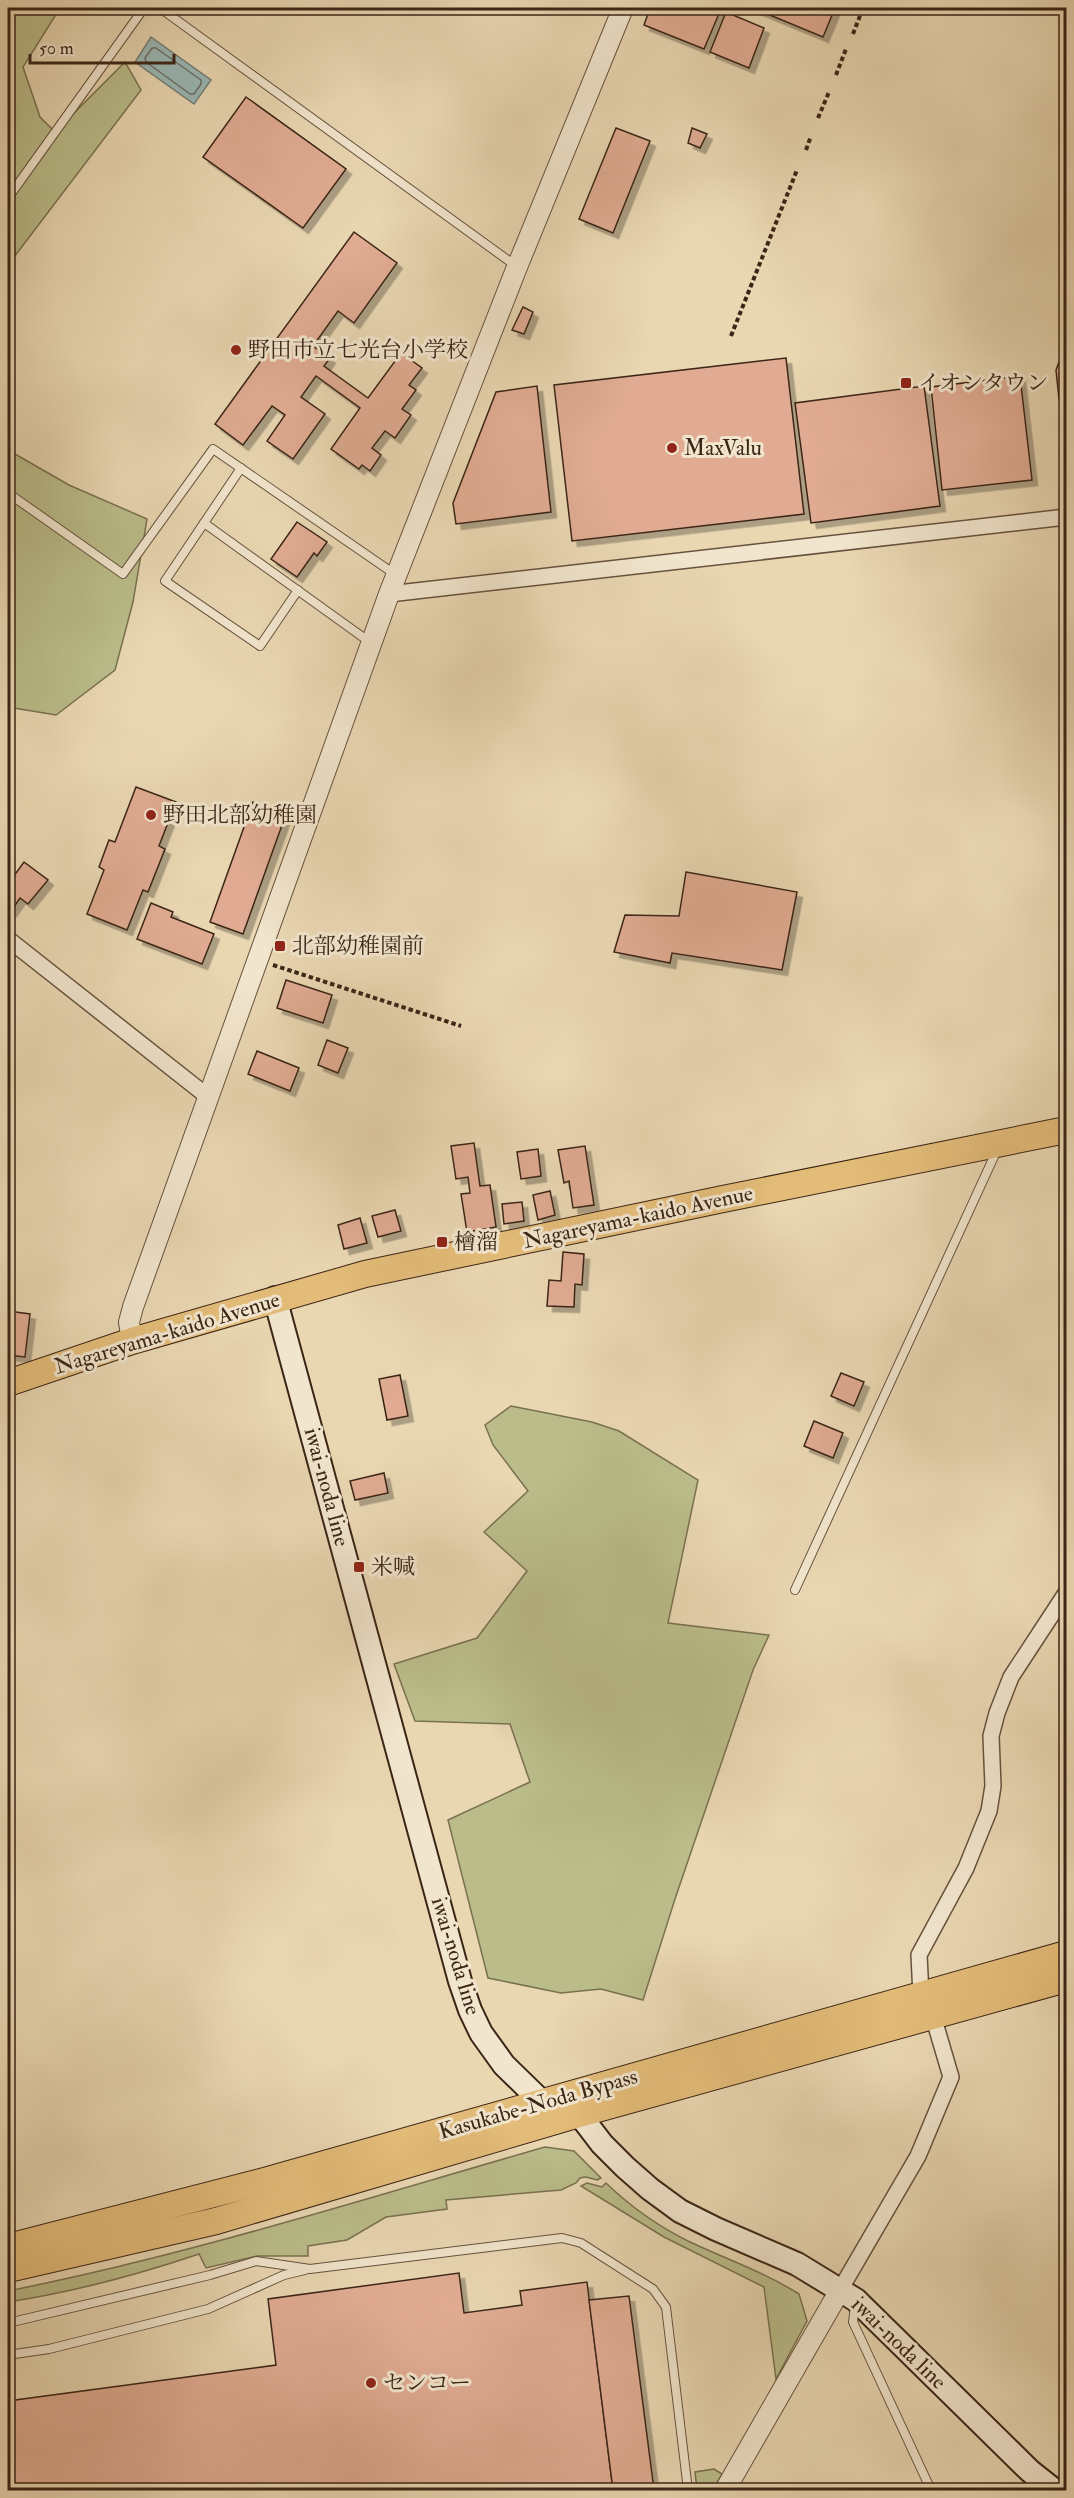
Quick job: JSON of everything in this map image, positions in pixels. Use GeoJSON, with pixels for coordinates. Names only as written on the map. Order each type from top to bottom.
{"type":"FeatureCollection","features":[{"type":"Feature","properties":{"kind":"main road","name":"Nagareyama-kaido Avenue"},"geometry":{"type":"LineString","coordinates":[[8,1383],[132,1341],[275,1298],[365,1274],[1066,1130]]}},
{"type":"Feature","properties":{"kind":"main road","name":"iwai-noda line"},"geometry":{"type":"LineString","coordinates":[[275,1298],[460,1981],[481,2033],[504,2065],[543,2103],[579,2114],[602,2144],[625,2167],[680,2211],[797,2264],[848,2295],[1030,2471],[1054,2490]]}},
{"type":"Feature","properties":{"kind":"main road","name":"Kasukabe-Noda Bypass"},"geometry":{"type":"LineString","coordinates":[[8,2269],[216,2221],[579,2114],[927,2005],[1066,1954]]}},
{"type":"Feature","properties":{"kind":"main road","name":"Kasukabe-Noda Bypass"},"geometry":{"type":"LineString","coordinates":[[8,2247],[268,2180],[543,2103],[927,2005],[1066,1979]]}},
{"type":"Feature","properties":{"kind":"street"},"geometry":{"type":"LineString","coordinates":[[132,1341],[129,1322],[133,1307],[371,643],[517,267],[623,8]]}},
{"type":"Feature","properties":{"kind":"street"},"geometry":{"type":"LineString","coordinates":[[393,584],[1066,518]]}},
{"type":"Feature","properties":{"kind":"street"},"geometry":{"type":"LineString","coordinates":[[8,939],[207,1096]]}},
{"type":"Feature","properties":{"kind":"street"},"geometry":{"type":"LineString","coordinates":[[725,2490],[848,2295],[918,2156],[951,2077],[927,2005],[919,1955],[966,1868],[989,1811],[993,1786],[991,1736],[1011,1677],[1066,1593]]}},
{"type":"Feature","properties":{"kind":"lane"},"geometry":{"type":"LineString","coordinates":[[8,198],[144,8]]}},
{"type":"Feature","properties":{"kind":"lane"},"geometry":{"type":"LineString","coordinates":[[160,8],[517,267]]}},
{"type":"Feature","properties":{"kind":"lane"},"geometry":{"type":"LineString","coordinates":[[8,493],[123,574],[213,449],[393,584]]}},
{"type":"Feature","properties":{"kind":"lane"},"geometry":{"type":"LineString","coordinates":[[241,468],[165,581],[260,646],[298,590]]}},
{"type":"Feature","properties":{"kind":"lane"},"geometry":{"type":"LineString","coordinates":[[204,524],[371,643]]}},
{"type":"Feature","properties":{"kind":"lane"},"geometry":{"type":"LineString","coordinates":[[795,1590],[1000,1143]]}},
{"type":"Feature","properties":{"kind":"lane"},"geometry":{"type":"LineString","coordinates":[[8,2355],[49,2349],[208,2309],[284,2275],[310,2269],[562,2238],[581,2243],[653,2289],[666,2307],[688,2490]]}},
{"type":"Feature","properties":{"kind":"lane"},"geometry":{"type":"LineString","coordinates":[[8,2324],[210,2275],[256,2260],[310,2269]]}},
{"type":"Feature","properties":{"kind":"lane"},"geometry":{"type":"LineString","coordinates":[[848,2295],[853,2322],[931,2490]]}},
{"type":"Feature","properties":{"kind":"path"},"geometry":{"type":"LineString","coordinates":[[853,34],[863,8]]}},
{"type":"Feature","properties":{"kind":"path"},"geometry":{"type":"LineString","coordinates":[[836,75],[846,49]]}},
{"type":"Feature","properties":{"kind":"path"},"geometry":{"type":"LineString","coordinates":[[818,118],[829,92]]}},
{"type":"Feature","properties":{"kind":"path"},"geometry":{"type":"LineString","coordinates":[[806,150],[811,136]]}},
{"type":"Feature","properties":{"kind":"path"},"geometry":{"type":"LineString","coordinates":[[731,336],[797,170]]}},
{"type":"Feature","properties":{"kind":"path"},"geometry":{"type":"LineString","coordinates":[[257,960],[461,1026]]}},
{"type":"Feature","properties":{"kind":"green space"},"geometry":{"type":"Polygon","coordinates":[[[8,8],[60,8],[23,67],[40,117],[55,132],[125,62],[141,90],[8,265],[8,8]]]}},
{"type":"Feature","properties":{"kind":"green space"},"geometry":{"type":"Polygon","coordinates":[[[8,450],[69,485],[147,519],[133,602],[115,670],[56,715],[8,707],[8,450]]]}},
{"type":"Feature","properties":{"kind":"green space"},"geometry":{"type":"Polygon","coordinates":[[[511,1406],[592,1422],[619,1431],[698,1480],[668,1623],[769,1635],[753,1670],[643,2000],[601,1989],[561,1993],[488,1978],[448,1820],[530,1782],[510,1724],[415,1721],[394,1664],[477,1638],[527,1571],[484,1532],[528,1491],[493,1445],[485,1425],[511,1406]]]}},
{"type":"Feature","properties":{"kind":"green space"},"geometry":{"type":"Polygon","coordinates":[[[545,2147],[574,2151],[601,2178],[597,2180],[580,2178],[576,2183],[561,2190],[446,2200],[447,2209],[386,2217],[347,2240],[308,2246],[308,2256],[257,2256],[206,2268],[199,2254],[105,2282],[8,2302],[8,2291],[76,2277],[211,2243],[545,2147]]]}},
{"type":"Feature","properties":{"kind":"green space"},"geometry":{"type":"Polygon","coordinates":[[[587,2183],[602,2187],[606,2183],[635,2208],[667,2230],[799,2294],[807,2321],[776,2379],[764,2287],[664,2237],[581,2186],[587,2183]]]}},
{"type":"Feature","properties":{"kind":"green space"},"geometry":{"type":"Polygon","coordinates":[[[714,2469],[722,2474],[713,2490],[697,2490],[695,2472],[714,2469]]]}},
{"type":"Feature","properties":{"kind":"water"},"geometry":{"type":"Polygon","coordinates":[[[151,37],[211,80],[194,104],[135,62],[151,37]]]}},
{"type":"Feature","properties":{"kind":"building"},"geometry":{"type":"Polygon","coordinates":[[[650,8],[721,9],[704,49],[644,25],[650,8]]]}},
{"type":"Feature","properties":{"kind":"building"},"geometry":{"type":"Polygon","coordinates":[[[753,8],[835,8],[823,37],[753,8]]]}},
{"type":"Feature","properties":{"kind":"building"},"geometry":{"type":"Polygon","coordinates":[[[726,12],[764,28],[749,68],[710,52],[726,12]]]}},
{"type":"Feature","properties":{"kind":"building"},"geometry":{"type":"Polygon","coordinates":[[[246,97],[346,169],[303,228],[203,157],[246,97]]]}},
{"type":"Feature","properties":{"kind":"building"},"geometry":{"type":"Polygon","coordinates":[[[616,128],[650,141],[613,233],[579,219],[616,128]]]}},
{"type":"Feature","properties":{"kind":"building"},"geometry":{"type":"Polygon","coordinates":[[[692,128],[707,134],[700,148],[688,143],[692,128]]]}},
{"type":"Feature","properties":{"kind":"building"},"geometry":{"type":"Polygon","coordinates":[[[354,232],[397,263],[354,323],[338,311],[313,346],[330,358],[324,366],[368,398],[401,353],[422,368],[409,385],[416,390],[402,409],[411,415],[395,438],[385,431],[372,448],[381,455],[370,471],[362,465],[359,469],[331,449],[360,408],[316,376],[301,397],[325,414],[293,459],[267,441],[285,415],[272,406],[243,445],[215,424],[354,232]]]}},
{"type":"Feature","properties":{"kind":"building"},"geometry":{"type":"Polygon","coordinates":[[[523,307],[533,312],[524,334],[512,330],[523,307]]]}},
{"type":"Feature","properties":{"kind":"building"},"geometry":{"type":"Polygon","coordinates":[[[1066,343],[1066,402],[1059,399],[1056,370],[1066,343]]]}},
{"type":"Feature","properties":{"kind":"building"},"geometry":{"type":"Polygon","coordinates":[[[786,358],[804,514],[572,541],[554,385],[786,358]]]}},
{"type":"Feature","properties":{"kind":"building"},"geometry":{"type":"Polygon","coordinates":[[[1020,376],[1032,480],[942,490],[931,387],[1020,376]]]}},
{"type":"Feature","properties":{"kind":"building"},"geometry":{"type":"Polygon","coordinates":[[[537,386],[551,512],[456,524],[453,503],[496,392],[537,386]]]}},
{"type":"Feature","properties":{"kind":"building"},"geometry":{"type":"Polygon","coordinates":[[[924,386],[940,506],[811,523],[795,403],[924,386]]]}},
{"type":"Feature","properties":{"kind":"building"},"geometry":{"type":"Polygon","coordinates":[[[297,522],[327,542],[317,556],[314,553],[297,577],[271,559],[297,522]]]}},
{"type":"Feature","properties":{"kind":"building"},"geometry":{"type":"Polygon","coordinates":[[[136,787],[176,802],[159,846],[165,849],[148,892],[143,890],[127,930],[87,914],[104,870],[99,867],[109,840],[115,842],[136,787]]]}},
{"type":"Feature","properties":{"kind":"building"},"geometry":{"type":"Polygon","coordinates":[[[253,802],[286,814],[243,934],[210,922],[253,802]]]}},
{"type":"Feature","properties":{"kind":"building"},"geometry":{"type":"Polygon","coordinates":[[[24,862],[48,880],[28,904],[20,898],[11,911],[8,908],[8,884],[24,862]]]}},
{"type":"Feature","properties":{"kind":"building"},"geometry":{"type":"Polygon","coordinates":[[[686,872],[797,892],[782,970],[672,953],[670,963],[614,952],[625,915],[679,916],[686,872]]]}},
{"type":"Feature","properties":{"kind":"building"},"geometry":{"type":"Polygon","coordinates":[[[151,903],[173,912],[171,917],[214,934],[202,964],[137,939],[151,903]]]}},
{"type":"Feature","properties":{"kind":"building"},"geometry":{"type":"Polygon","coordinates":[[[286,980],[332,995],[323,1023],[277,1008],[286,980]]]}},
{"type":"Feature","properties":{"kind":"building"},"geometry":{"type":"Polygon","coordinates":[[[327,1040],[348,1048],[338,1073],[318,1065],[327,1040]]]}},
{"type":"Feature","properties":{"kind":"building"},"geometry":{"type":"Polygon","coordinates":[[[257,1051],[299,1068],[290,1091],[248,1074],[257,1051]]]}},
{"type":"Feature","properties":{"kind":"building"},"geometry":{"type":"Polygon","coordinates":[[[474,1143],[480,1186],[490,1185],[496,1227],[467,1232],[461,1194],[470,1193],[468,1177],[456,1179],[451,1146],[474,1143]]]}},
{"type":"Feature","properties":{"kind":"building"},"geometry":{"type":"Polygon","coordinates":[[[585,1146],[594,1205],[573,1208],[569,1181],[564,1183],[558,1150],[585,1146]]]}},
{"type":"Feature","properties":{"kind":"building"},"geometry":{"type":"Polygon","coordinates":[[[538,1149],[541,1176],[521,1179],[517,1152],[538,1149]]]}},
{"type":"Feature","properties":{"kind":"building"},"geometry":{"type":"Polygon","coordinates":[[[550,1191],[555,1215],[538,1220],[533,1195],[550,1191]]]}},
{"type":"Feature","properties":{"kind":"building"},"geometry":{"type":"Polygon","coordinates":[[[522,1202],[524,1221],[504,1224],[502,1204],[522,1202]]]}},
{"type":"Feature","properties":{"kind":"building"},"geometry":{"type":"Polygon","coordinates":[[[395,1210],[401,1231],[378,1237],[372,1216],[395,1210]]]}},
{"type":"Feature","properties":{"kind":"building"},"geometry":{"type":"Polygon","coordinates":[[[360,1218],[367,1243],[344,1249],[338,1225],[360,1218]]]}},
{"type":"Feature","properties":{"kind":"building"},"geometry":{"type":"Polygon","coordinates":[[[563,1252],[584,1254],[582,1285],[575,1284],[574,1307],[547,1306],[549,1280],[561,1281],[563,1252]]]}},
{"type":"Feature","properties":{"kind":"building"},"geometry":{"type":"Polygon","coordinates":[[[8,1311],[30,1314],[25,1357],[8,1355],[8,1311]]]}},
{"type":"Feature","properties":{"kind":"building"},"geometry":{"type":"Polygon","coordinates":[[[841,1373],[864,1382],[854,1406],[831,1396],[841,1373]]]}},
{"type":"Feature","properties":{"kind":"building"},"geometry":{"type":"Polygon","coordinates":[[[400,1375],[408,1416],[387,1420],[379,1379],[400,1375]]]}},
{"type":"Feature","properties":{"kind":"building"},"geometry":{"type":"Polygon","coordinates":[[[814,1421],[843,1433],[833,1458],[804,1446],[814,1421]]]}},
{"type":"Feature","properties":{"kind":"building"},"geometry":{"type":"Polygon","coordinates":[[[384,1473],[388,1493],[355,1500],[350,1481],[384,1473]]]}},
{"type":"Feature","properties":{"kind":"building","name":"センコー"},"geometry":{"type":"Polygon","coordinates":[[[459,2273],[464,2313],[522,2305],[520,2291],[587,2282],[613,2490],[8,2490],[8,2401],[276,2365],[268,2299],[459,2273]]]}},
{"type":"Feature","properties":{"kind":"building"},"geometry":{"type":"Polygon","coordinates":[[[629,2296],[654,2490],[613,2490],[589,2300],[629,2296]]]}},
{"type":"Feature","properties":{"kind":"place","name":"野田市立七光台小学校"},"geometry":{"type":"Point","coordinates":[236,350]}},
{"type":"Feature","properties":{"kind":"place","name":"イオンタウン"},"geometry":{"type":"Point","coordinates":[906,383]}},
{"type":"Feature","properties":{"kind":"place","name":"MaxValu"},"geometry":{"type":"Point","coordinates":[672,448]}},
{"type":"Feature","properties":{"kind":"place","name":"野田北部幼稚園"},"geometry":{"type":"Point","coordinates":[151,815]}},
{"type":"Feature","properties":{"kind":"place","name":"北部幼稚園前"},"geometry":{"type":"Point","coordinates":[280,946]}},
{"type":"Feature","properties":{"kind":"place","name":"檜溜"},"geometry":{"type":"Point","coordinates":[442,1242]}},
{"type":"Feature","properties":{"kind":"place","name":"米喊"},"geometry":{"type":"Point","coordinates":[359,1567]}},
{"type":"Feature","properties":{"kind":"place","name":"センコー"},"geometry":{"type":"Point","coordinates":[371,2383]}}]}
